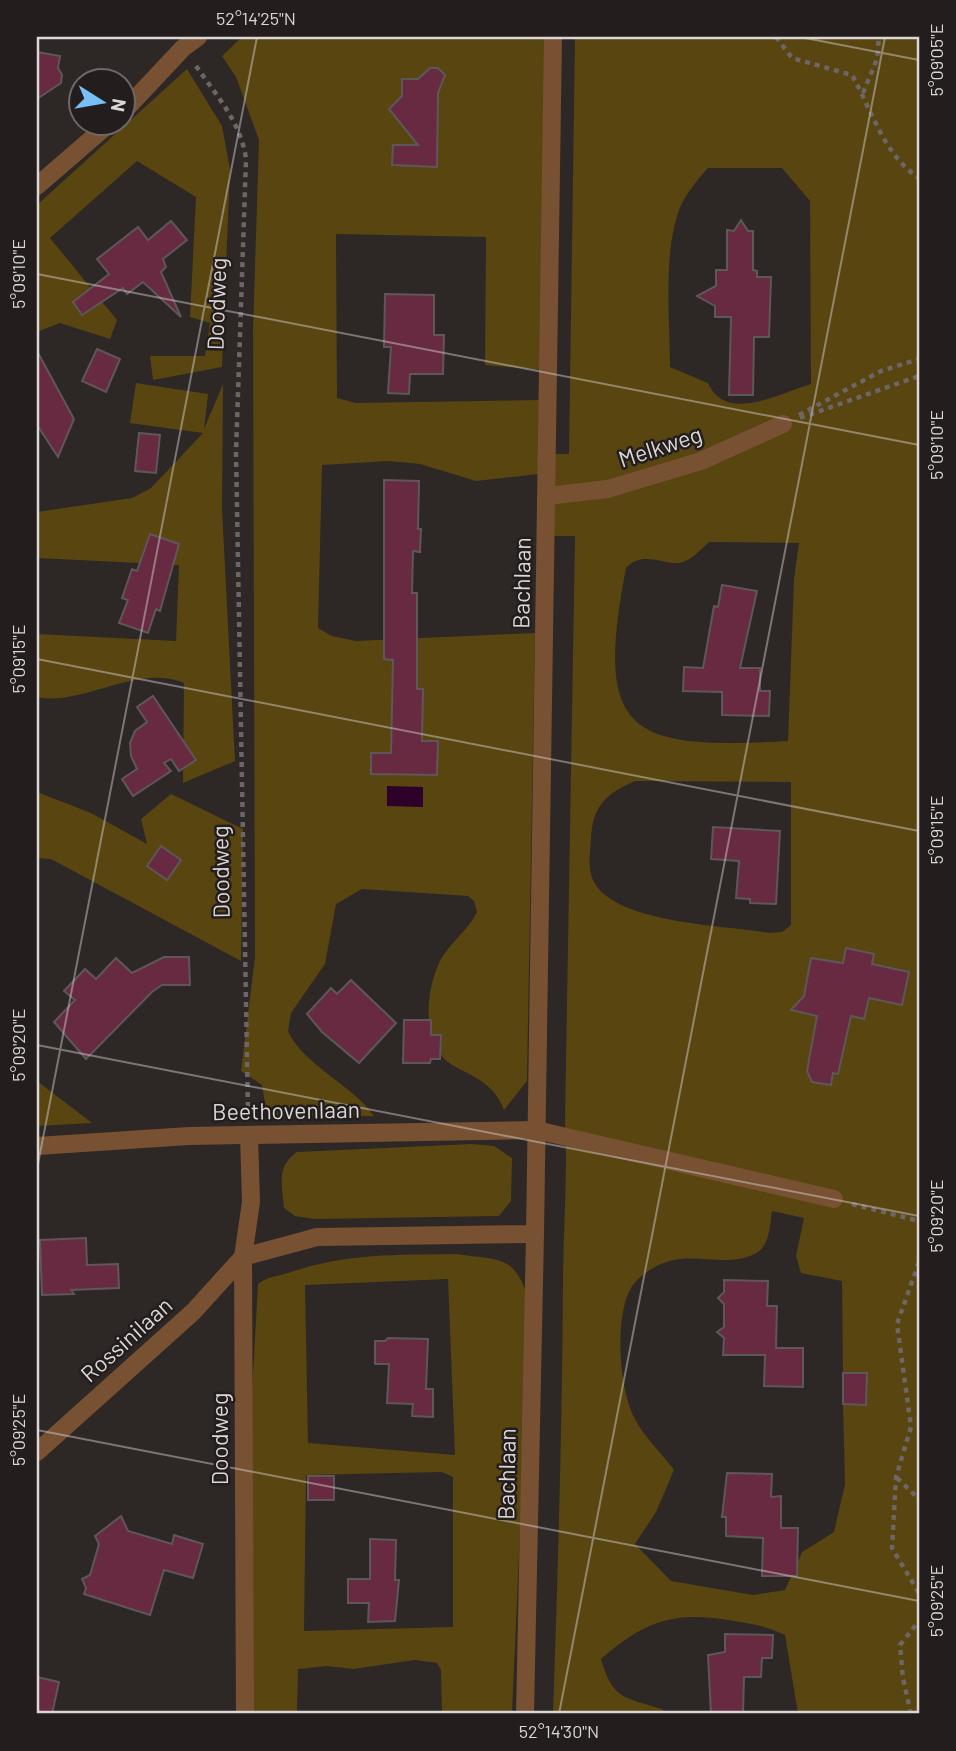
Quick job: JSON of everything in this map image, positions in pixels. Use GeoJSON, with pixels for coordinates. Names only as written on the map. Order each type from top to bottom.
{"type":"FeatureCollection","features":[{"type":"Feature","properties":{"kind":"street","name":"Bachlaan"},"geometry":{"type":"LineString","coordinates":[[536,1130],[553,37]]}},
{"type":"Feature","properties":{"kind":"street"},"geometry":{"type":"LineString","coordinates":[[136,97],[185,40]]}},
{"type":"Feature","properties":{"kind":"street"},"geometry":{"type":"LineString","coordinates":[[37,186],[95,136]]}},
{"type":"Feature","properties":{"kind":"street","name":"Melkweg"},"geometry":{"type":"LineString","coordinates":[[547,496],[608,489],[688,465],[783,424]]}},
{"type":"Feature","properties":{"kind":"street"},"geometry":{"type":"LineString","coordinates":[[243,1257],[317,1237],[535,1234],[536,1130]]}},
{"type":"Feature","properties":{"kind":"street","name":"Beethovenlaan"},"geometry":{"type":"LineString","coordinates":[[37,1146],[249,1135],[536,1130],[834,1199]]}},
{"type":"Feature","properties":{"kind":"street","name":"Doodweg"},"geometry":{"type":"LineString","coordinates":[[245,1714],[243,1257],[251,1202],[249,1135]]}},
{"type":"Feature","properties":{"kind":"street","name":"Bachlaan"},"geometry":{"type":"LineString","coordinates":[[525,1714],[535,1234]]}},
{"type":"Feature","properties":{"kind":"street","name":"Rossinilaan"},"geometry":{"type":"LineString","coordinates":[[37,1452],[193,1312],[243,1257]]}},
{"type":"Feature","properties":{"kind":"path"},"geometry":{"type":"LineString","coordinates":[[776,37],[792,58],[852,75],[886,144],[905,169],[919,178]]}},
{"type":"Feature","properties":{"kind":"path"},"geometry":{"type":"LineString","coordinates":[[862,94],[877,59],[879,37]]}},
{"type":"Feature","properties":{"kind":"path","name":"Doodweg"},"geometry":{"type":"LineString","coordinates":[[185,40],[235,122],[243,140],[246,159],[236,452],[249,1135]]}},
{"type":"Feature","properties":{"kind":"path"},"geometry":{"type":"LineString","coordinates":[[783,424],[881,371],[919,359]]}},
{"type":"Feature","properties":{"kind":"path"},"geometry":{"type":"LineString","coordinates":[[783,424],[919,376]]}},
{"type":"Feature","properties":{"kind":"path"},"geometry":{"type":"LineString","coordinates":[[834,1199],[919,1221]]}},
{"type":"Feature","properties":{"kind":"path"},"geometry":{"type":"LineString","coordinates":[[919,1262],[897,1324],[911,1427],[896,1477],[892,1548],[919,1592]]}},
{"type":"Feature","properties":{"kind":"path"},"geometry":{"type":"LineString","coordinates":[[896,1477],[919,1499]]}},
{"type":"Feature","properties":{"kind":"path"},"geometry":{"type":"LineString","coordinates":[[911,1714],[902,1678],[900,1645],[919,1621]]}},
{"type":"Feature","properties":{"kind":"shaded area"},"geometry":{"type":"Polygon","coordinates":[[[242,37],[545,37],[540,370],[485,365],[486,237],[336,234],[337,398],[356,403],[539,400],[538,474],[476,481],[420,464],[389,461],[322,465],[318,628],[332,636],[356,641],[535,633],[527,1081],[504,1110],[490,1088],[443,1058],[431,1033],[429,1004],[434,975],[443,956],[477,912],[474,901],[468,896],[362,889],[336,904],[325,964],[291,1013],[288,1031],[304,1054],[354,1094],[374,1116],[274,1118],[267,1115],[262,1085],[241,1071],[255,957],[253,330],[259,140],[236,77],[222,56],[242,37]]]}},
{"type":"Feature","properties":{"kind":"shaded area"},"geometry":{"type":"Polygon","coordinates":[[[575,37],[919,37],[919,1714],[798,1714],[785,1635],[750,1624],[690,1617],[659,1622],[645,1628],[601,1659],[616,1690],[629,1699],[662,1709],[665,1714],[553,1714],[566,1182],[575,536],[552,536],[552,454],[569,454],[575,37]],[[708,168],[682,203],[676,221],[669,262],[670,367],[708,383],[716,395],[727,402],[740,404],[770,398],[811,384],[810,201],[782,168],[708,168]],[[709,542],[680,563],[643,559],[626,568],[617,623],[615,666],[621,698],[635,720],[658,734],[691,741],[788,741],[794,579],[799,543],[709,542]],[[635,781],[616,791],[597,810],[592,829],[590,872],[594,882],[606,896],[625,907],[674,920],[769,933],[782,932],[791,925],[791,782],[635,781]],[[772,1211],[769,1233],[763,1248],[749,1256],[728,1260],[681,1259],[659,1265],[643,1275],[631,1288],[626,1301],[621,1335],[625,1390],[635,1419],[674,1470],[656,1512],[635,1544],[671,1581],[753,1595],[785,1590],[802,1552],[834,1532],[845,1484],[843,1404],[866,1405],[867,1373],[843,1373],[842,1281],[801,1273],[796,1256],[804,1218],[772,1211]]]}},
{"type":"Feature","properties":{"kind":"shaded area"},"geometry":{"type":"Polygon","coordinates":[[[187,69],[222,126],[230,169],[222,367],[153,380],[150,356],[205,356],[210,323],[190,317],[196,197],[137,161],[50,238],[117,320],[110,339],[60,323],[37,332],[38,204],[113,136],[136,136],[136,115],[187,69]]]}},
{"type":"Feature","properties":{"kind":"shaded area"},"geometry":{"type":"Polygon","coordinates":[[[136,383],[208,394],[204,429],[223,384],[222,509],[235,761],[183,783],[184,683],[166,678],[148,678],[72,696],[37,697],[37,634],[176,641],[179,565],[37,558],[37,512],[132,498],[151,488],[203,433],[130,423],[136,383]]]}},
{"type":"Feature","properties":{"kind":"shaded area"},"geometry":{"type":"Polygon","coordinates":[[[387,786],[423,787],[423,807],[387,806],[387,786]]]}},
{"type":"Feature","properties":{"kind":"shaded area"},"geometry":{"type":"Polygon","coordinates":[[[37,792],[91,813],[147,844],[141,819],[171,794],[243,829],[241,961],[51,859],[37,858],[37,792]]]}},
{"type":"Feature","properties":{"kind":"shaded area"},"geometry":{"type":"Polygon","coordinates":[[[37,1081],[92,1123],[37,1126],[37,1081]]]}},
{"type":"Feature","properties":{"kind":"shaded area"},"geometry":{"type":"Polygon","coordinates":[[[472,1144],[494,1146],[512,1158],[511,1201],[499,1216],[315,1219],[295,1216],[284,1208],[283,1170],[290,1157],[297,1152],[472,1144]]]}},
{"type":"Feature","properties":{"kind":"shaded area"},"geometry":{"type":"Polygon","coordinates":[[[456,1254],[505,1263],[519,1276],[530,1304],[512,1714],[442,1714],[441,1670],[437,1663],[415,1660],[353,1669],[327,1666],[298,1669],[297,1714],[253,1714],[252,1392],[258,1284],[309,1266],[351,1258],[456,1254]],[[448,1279],[305,1285],[308,1443],[455,1455],[448,1279]],[[442,1472],[306,1475],[304,1631],[453,1627],[453,1477],[442,1472]]]}},
{"type":"Feature","properties":{"kind":"building"},"geometry":{"type":"Polygon","coordinates":[[[37,52],[60,56],[58,68],[62,75],[61,83],[37,99],[37,52]]]}},
{"type":"Feature","properties":{"kind":"building"},"geometry":{"type":"Polygon","coordinates":[[[430,68],[438,68],[445,75],[438,93],[437,167],[392,165],[393,145],[418,145],[389,109],[402,96],[402,79],[418,79],[430,68]]]}},
{"type":"Feature","properties":{"kind":"building"},"geometry":{"type":"Polygon","coordinates":[[[741,220],[748,231],[753,231],[753,270],[757,271],[757,277],[771,277],[769,337],[754,337],[753,395],[729,395],[731,317],[715,317],[715,306],[697,296],[716,286],[716,270],[727,270],[727,230],[734,231],[741,220]]]}},
{"type":"Feature","properties":{"kind":"building"},"geometry":{"type":"Polygon","coordinates":[[[171,221],[187,240],[163,259],[166,267],[161,272],[181,317],[143,282],[127,294],[123,288],[82,315],[73,302],[109,274],[97,259],[138,227],[148,240],[171,221]]]}},
{"type":"Feature","properties":{"kind":"building"},"geometry":{"type":"Polygon","coordinates":[[[385,294],[434,295],[434,335],[444,335],[443,374],[410,374],[409,394],[388,393],[391,347],[384,347],[385,294]]]}},
{"type":"Feature","properties":{"kind":"building"},"geometry":{"type":"Polygon","coordinates":[[[97,349],[120,359],[106,392],[82,381],[97,349]]]}},
{"type":"Feature","properties":{"kind":"building"},"geometry":{"type":"Polygon","coordinates":[[[37,351],[74,419],[58,457],[37,425],[37,351]]]}},
{"type":"Feature","properties":{"kind":"building"},"geometry":{"type":"Polygon","coordinates":[[[139,433],[160,435],[156,473],[135,471],[139,433]]]}},
{"type":"Feature","properties":{"kind":"building"},"geometry":{"type":"Polygon","coordinates":[[[384,480],[419,481],[420,552],[413,551],[412,593],[417,593],[417,689],[423,689],[422,741],[438,741],[437,775],[371,774],[371,753],[391,753],[393,660],[384,659],[384,480]]]}},
{"type":"Feature","properties":{"kind":"building"},"geometry":{"type":"Polygon","coordinates":[[[150,534],[179,544],[160,611],[156,609],[148,633],[119,623],[128,600],[122,598],[132,569],[137,571],[150,534]]]}},
{"type":"Feature","properties":{"kind":"building"},"geometry":{"type":"Polygon","coordinates":[[[722,585],[757,591],[740,668],[760,668],[760,691],[770,691],[769,716],[722,715],[722,692],[683,691],[684,667],[703,668],[714,606],[718,607],[722,585]]]}},
{"type":"Feature","properties":{"kind":"building"},"geometry":{"type":"Polygon","coordinates":[[[153,696],[196,760],[179,771],[171,759],[164,763],[171,771],[133,796],[122,779],[137,769],[131,756],[130,743],[135,731],[147,722],[137,707],[153,696]]]}},
{"type":"Feature","properties":{"kind":"building"},"geometry":{"type":"Polygon","coordinates":[[[713,827],[780,831],[776,904],[750,903],[750,899],[736,898],[739,861],[711,859],[713,827]]]}},
{"type":"Feature","properties":{"kind":"building"},"geometry":{"type":"Polygon","coordinates":[[[161,846],[181,860],[167,880],[147,866],[161,846]]]}},
{"type":"Feature","properties":{"kind":"building"},"geometry":{"type":"Polygon","coordinates":[[[846,948],[874,954],[872,964],[909,972],[902,1005],[869,998],[864,1019],[851,1016],[838,1074],[833,1073],[831,1085],[812,1082],[807,1071],[817,1016],[791,1010],[804,996],[811,958],[843,963],[846,948]]]}},
{"type":"Feature","properties":{"kind":"building"},"geometry":{"type":"Polygon","coordinates":[[[164,957],[189,957],[190,985],[162,985],[152,992],[86,1059],[54,1022],[75,1000],[64,991],[85,969],[96,979],[116,958],[132,973],[164,957]]]}},
{"type":"Feature","properties":{"kind":"building"},"geometry":{"type":"Polygon","coordinates":[[[351,980],[396,1023],[359,1063],[322,1032],[307,1014],[331,988],[337,994],[351,980]]]}},
{"type":"Feature","properties":{"kind":"building"},"geometry":{"type":"Polygon","coordinates":[[[404,1020],[431,1020],[431,1035],[441,1035],[440,1059],[431,1059],[430,1063],[403,1063],[404,1020]]]}},
{"type":"Feature","properties":{"kind":"building"},"geometry":{"type":"Polygon","coordinates":[[[86,1238],[87,1265],[118,1264],[119,1288],[71,1290],[74,1294],[42,1295],[40,1240],[86,1238]]]}},
{"type":"Feature","properties":{"kind":"building"},"geometry":{"type":"Polygon","coordinates":[[[724,1280],[768,1281],[767,1306],[777,1306],[776,1348],[803,1348],[803,1387],[764,1386],[765,1355],[723,1355],[724,1338],[717,1332],[724,1327],[724,1304],[718,1298],[724,1292],[724,1280]]]}},
{"type":"Feature","properties":{"kind":"building"},"geometry":{"type":"Polygon","coordinates":[[[388,1338],[428,1339],[426,1389],[433,1389],[433,1417],[412,1416],[413,1404],[387,1403],[389,1364],[375,1364],[375,1341],[385,1341],[388,1338]]]}},
{"type":"Feature","properties":{"kind":"building"},"geometry":{"type":"Polygon","coordinates":[[[843,1373],[867,1373],[866,1405],[843,1404],[843,1373]]]}},
{"type":"Feature","properties":{"kind":"building"},"geometry":{"type":"Polygon","coordinates":[[[727,1473],[772,1474],[771,1497],[781,1496],[781,1528],[798,1528],[797,1576],[762,1576],[763,1538],[726,1536],[726,1517],[722,1517],[727,1473]]]}},
{"type":"Feature","properties":{"kind":"building"},"geometry":{"type":"Polygon","coordinates":[[[308,1476],[334,1476],[334,1500],[308,1500],[308,1476]]]}},
{"type":"Feature","properties":{"kind":"building"},"geometry":{"type":"Polygon","coordinates":[[[121,1516],[128,1531],[172,1544],[174,1535],[203,1544],[193,1578],[164,1570],[150,1615],[84,1594],[86,1588],[82,1579],[90,1575],[99,1544],[95,1536],[121,1516]]]}},
{"type":"Feature","properties":{"kind":"building"},"geometry":{"type":"Polygon","coordinates":[[[370,1539],[396,1540],[395,1580],[399,1580],[395,1621],[368,1622],[369,1603],[348,1603],[348,1579],[370,1579],[370,1539]]]}},
{"type":"Feature","properties":{"kind":"building"},"geometry":{"type":"Polygon","coordinates":[[[725,1634],[773,1635],[772,1658],[762,1658],[761,1677],[744,1677],[743,1714],[711,1714],[708,1655],[725,1652],[725,1634]]]}},
{"type":"Feature","properties":{"kind":"building"},"geometry":{"type":"Polygon","coordinates":[[[37,1677],[59,1682],[52,1714],[37,1714],[37,1677]]]}}]}
